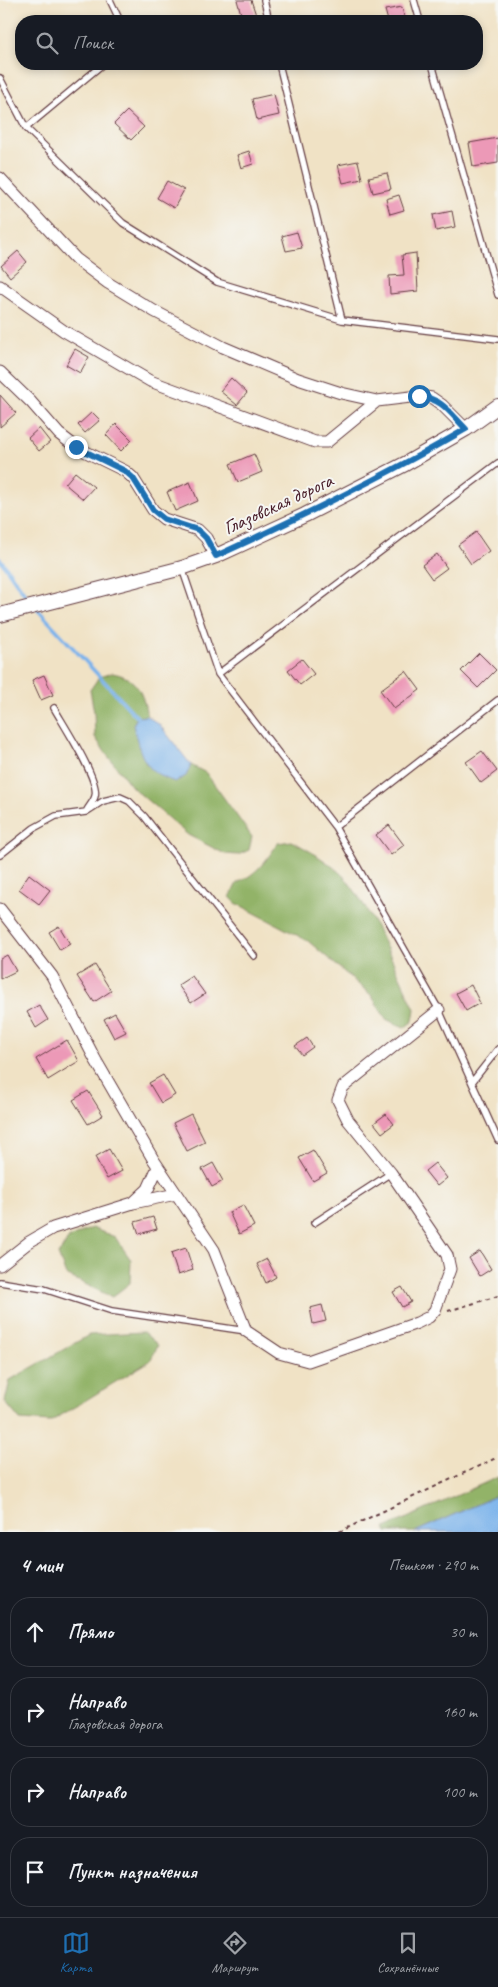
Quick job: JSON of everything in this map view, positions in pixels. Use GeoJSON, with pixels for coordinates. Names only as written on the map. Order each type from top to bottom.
{"type":"FeatureCollection","features":[{"type":"Feature","properties":{"kind":"street"},"geometry":{"type":"LineString","coordinates":[[0,178],[76,259],[108,283],[154,311],[224,348],[298,379],[377,401],[419,396],[432,398],[442,404],[466,429]]}},
{"type":"Feature","properties":{"kind":"street"},"geometry":{"type":"LineString","coordinates":[[0,286],[64,330],[150,381],[315,442],[326,442],[377,401]]}},
{"type":"Feature","properties":{"kind":"street"},"geometry":{"type":"LineString","coordinates":[[0,372],[31,402],[59,434],[76,447],[125,471],[133,478],[153,510],[164,519],[198,530],[206,538],[216,556]]}},
{"type":"Feature","properties":{"kind":"street","name":"Глазовская дорога"},"geometry":{"type":"LineString","coordinates":[[0,615],[182,568],[216,556],[305,515],[405,464],[497,411]]}},
{"type":"Feature","properties":{"kind":"street"},"geometry":{"type":"LineString","coordinates":[[0,910],[52,976],[95,1059],[158,1167],[214,1250],[246,1331],[279,1353],[308,1361],[417,1323],[429,1317],[435,1310],[450,1269],[447,1256],[391,1173],[348,1120],[338,1100],[343,1087],[439,1010]]}},
{"type":"Feature","properties":{"kind":"street"},"geometry":{"type":"LineString","coordinates":[[133,1203],[148,1189],[158,1167]]}},
{"type":"Feature","properties":{"kind":"street"},"geometry":{"type":"LineString","coordinates":[[0,1265],[29,1242],[53,1228],[133,1203],[176,1194]]}},
{"type":"Feature","properties":{"kind":"lane"},"geometry":{"type":"LineString","coordinates":[[110,0],[117,15]]}},
{"type":"Feature","properties":{"kind":"lane"},"geometry":{"type":"LineString","coordinates":[[264,0],[268,15]]}},
{"type":"Feature","properties":{"kind":"lane"},"geometry":{"type":"LineString","coordinates":[[414,0],[418,15]]}},
{"type":"Feature","properties":{"kind":"lane"},"geometry":{"type":"LineString","coordinates":[[26,128],[95,70]]}},
{"type":"Feature","properties":{"kind":"lane"},"geometry":{"type":"LineString","coordinates":[[280,70],[342,320]]}},
{"type":"Feature","properties":{"kind":"lane"},"geometry":{"type":"LineString","coordinates":[[434,70],[498,295]]}},
{"type":"Feature","properties":{"kind":"lane"},"geometry":{"type":"LineString","coordinates":[[0,78],[26,128],[123,223],[217,282],[342,320],[498,339]]}},
{"type":"Feature","properties":{"kind":"lane"},"geometry":{"type":"LineString","coordinates":[[218,674],[498,463]]}},
{"type":"Feature","properties":{"kind":"lane"},"geometry":{"type":"LineString","coordinates":[[182,568],[218,674],[335,827],[439,1010],[498,1140]]}},
{"type":"Feature","properties":{"kind":"lane"},"geometry":{"type":"LineString","coordinates":[[335,827],[498,700]]}},
{"type":"Feature","properties":{"kind":"lane"},"geometry":{"type":"LineString","coordinates":[[54,708],[89,770],[94,784],[96,796],[86,812]]}},
{"type":"Feature","properties":{"kind":"lane"},"geometry":{"type":"LineString","coordinates":[[0,855],[34,828],[56,816],[86,812],[103,800],[120,797],[129,801],[144,816],[254,956]]}},
{"type":"Feature","properties":{"kind":"lane"},"geometry":{"type":"LineString","coordinates":[[472,1082],[498,1049]]}},
{"type":"Feature","properties":{"kind":"lane"},"geometry":{"type":"LineString","coordinates":[[314,1224],[391,1173]]}},
{"type":"Feature","properties":{"kind":"lane"},"geometry":{"type":"LineString","coordinates":[[0,1282],[44,1290],[112,1311],[246,1331]]}},
{"type":"Feature","properties":{"kind":"path"},"geometry":{"type":"LineString","coordinates":[[429,1317],[498,1296]]}},
{"type":"Feature","properties":{"kind":"path"},"geometry":{"type":"LineString","coordinates":[[339,1532],[498,1457]]}},
{"type":"Feature","properties":{"kind":"green space"},"geometry":{"type":"Polygon","coordinates":[[[112,673],[121,675],[133,682],[141,693],[147,716],[137,717],[133,725],[146,764],[186,776],[191,765],[206,773],[252,837],[249,850],[238,855],[225,854],[188,835],[133,788],[107,755],[95,737],[94,712],[90,690],[99,677],[112,673]]]}},
{"type":"Feature","properties":{"kind":"green space"},"geometry":{"type":"Polygon","coordinates":[[[291,841],[305,848],[342,874],[367,910],[415,1009],[413,1021],[404,1028],[386,1019],[371,995],[308,941],[236,903],[230,897],[237,883],[261,866],[278,843],[291,841]]]}},
{"type":"Feature","properties":{"kind":"green space"},"geometry":{"type":"Polygon","coordinates":[[[92,1228],[115,1237],[131,1260],[130,1283],[112,1297],[66,1275],[58,1255],[69,1238],[92,1228]]]}},
{"type":"Feature","properties":{"kind":"green space"},"geometry":{"type":"Polygon","coordinates":[[[143,1332],[158,1345],[150,1361],[50,1422],[20,1420],[5,1402],[10,1380],[89,1335],[143,1332]]]}},
{"type":"Feature","properties":{"kind":"green space"},"geometry":{"type":"Polygon","coordinates":[[[498,1477],[498,1495],[415,1532],[387,1532],[385,1528],[498,1477]]]}},
{"type":"Feature","properties":{"kind":"water"},"geometry":{"type":"Polygon","coordinates":[[[147,716],[160,725],[191,765],[186,776],[175,782],[156,773],[141,754],[133,725],[137,717],[147,716]]]}},
{"type":"Feature","properties":{"kind":"water"},"geometry":{"type":"Polygon","coordinates":[[[498,1495],[498,1532],[415,1532],[498,1495]]]}},
{"type":"Feature","properties":{"kind":"building"},"geometry":{"type":"Polygon","coordinates":[[[237,0],[251,0],[256,15],[241,15],[237,0]]]}},
{"type":"Feature","properties":{"kind":"building"},"geometry":{"type":"Polygon","coordinates":[[[402,7],[404,15],[386,15],[385,10],[402,7]]]}},
{"type":"Feature","properties":{"kind":"building"},"geometry":{"type":"Polygon","coordinates":[[[274,94],[279,115],[257,120],[252,99],[274,94]]]}},
{"type":"Feature","properties":{"kind":"building"},"geometry":{"type":"Polygon","coordinates":[[[127,111],[144,127],[131,140],[114,124],[127,111]]]}},
{"type":"Feature","properties":{"kind":"building"},"geometry":{"type":"Polygon","coordinates":[[[498,138],[498,163],[473,167],[469,143],[498,138]]]}},
{"type":"Feature","properties":{"kind":"building"},"geometry":{"type":"Polygon","coordinates":[[[249,151],[253,164],[241,168],[237,155],[249,151]]]}},
{"type":"Feature","properties":{"kind":"building"},"geometry":{"type":"Polygon","coordinates":[[[358,161],[362,179],[343,183],[338,165],[358,161]]]}},
{"type":"Feature","properties":{"kind":"building"},"geometry":{"type":"Polygon","coordinates":[[[387,173],[391,189],[373,193],[369,177],[387,173]]]}},
{"type":"Feature","properties":{"kind":"building"},"geometry":{"type":"Polygon","coordinates":[[[167,181],[184,190],[174,208],[157,198],[167,181]]]}},
{"type":"Feature","properties":{"kind":"building"},"geometry":{"type":"Polygon","coordinates":[[[399,195],[404,210],[390,214],[386,199],[399,195]]]}},
{"type":"Feature","properties":{"kind":"building"},"geometry":{"type":"Polygon","coordinates":[[[452,211],[455,227],[436,231],[433,215],[452,211]]]}},
{"type":"Feature","properties":{"kind":"building"},"geometry":{"type":"Polygon","coordinates":[[[297,232],[302,248],[286,251],[282,236],[297,232]]]}},
{"type":"Feature","properties":{"kind":"building"},"geometry":{"type":"Polygon","coordinates":[[[18,251],[27,262],[10,277],[1,266],[18,251]]]}},
{"type":"Feature","properties":{"kind":"building"},"geometry":{"type":"Polygon","coordinates":[[[416,253],[418,291],[390,294],[389,276],[404,275],[402,255],[416,253]]]}},
{"type":"Feature","properties":{"kind":"building"},"geometry":{"type":"Polygon","coordinates":[[[75,349],[89,357],[80,373],[66,365],[75,349]]]}},
{"type":"Feature","properties":{"kind":"building"},"geometry":{"type":"Polygon","coordinates":[[[231,378],[247,393],[237,405],[220,391],[231,378]]]}},
{"type":"Feature","properties":{"kind":"building"},"geometry":{"type":"Polygon","coordinates":[[[0,395],[16,413],[0,427],[0,395]]]}},
{"type":"Feature","properties":{"kind":"building"},"geometry":{"type":"Polygon","coordinates":[[[92,412],[100,420],[85,433],[78,425],[92,412]]]}},
{"type":"Feature","properties":{"kind":"building"},"geometry":{"type":"Polygon","coordinates":[[[116,424],[132,440],[121,451],[106,435],[116,424]]]}},
{"type":"Feature","properties":{"kind":"building"},"geometry":{"type":"Polygon","coordinates":[[[39,428],[50,442],[39,451],[28,438],[39,428]]]}},
{"type":"Feature","properties":{"kind":"building"},"geometry":{"type":"Polygon","coordinates":[[[254,454],[262,472],[238,482],[230,464],[254,454]]]}},
{"type":"Feature","properties":{"kind":"building"},"geometry":{"type":"Polygon","coordinates":[[[75,472],[94,487],[83,499],[65,484],[75,472]]]}},
{"type":"Feature","properties":{"kind":"building"},"geometry":{"type":"Polygon","coordinates":[[[190,482],[198,501],[175,511],[167,492],[190,482]]]}},
{"type":"Feature","properties":{"kind":"building"},"geometry":{"type":"Polygon","coordinates":[[[476,532],[489,551],[471,564],[458,545],[476,532]]]}},
{"type":"Feature","properties":{"kind":"building"},"geometry":{"type":"Polygon","coordinates":[[[437,554],[447,568],[432,579],[422,565],[437,554]]]}},
{"type":"Feature","properties":{"kind":"building"},"geometry":{"type":"Polygon","coordinates":[[[479,653],[496,670],[478,688],[461,671],[479,653]]]}},
{"type":"Feature","properties":{"kind":"building"},"geometry":{"type":"Polygon","coordinates":[[[302,659],[314,674],[300,685],[288,670],[302,659]]]}},
{"type":"Feature","properties":{"kind":"building"},"geometry":{"type":"Polygon","coordinates":[[[406,671],[420,690],[394,709],[380,690],[406,671]]]}},
{"type":"Feature","properties":{"kind":"building"},"geometry":{"type":"Polygon","coordinates":[[[44,675],[53,695],[41,700],[32,680],[44,675]]]}},
{"type":"Feature","properties":{"kind":"building"},"geometry":{"type":"Polygon","coordinates":[[[482,751],[497,771],[481,783],[466,762],[482,751]]]}},
{"type":"Feature","properties":{"kind":"building"},"geometry":{"type":"Polygon","coordinates":[[[389,825],[404,845],[391,855],[376,835],[389,825]]]}},
{"type":"Feature","properties":{"kind":"building"},"geometry":{"type":"Polygon","coordinates":[[[29,874],[50,890],[39,904],[19,889],[29,874]]]}},
{"type":"Feature","properties":{"kind":"building"},"geometry":{"type":"Polygon","coordinates":[[[59,926],[70,944],[60,950],[49,932],[59,926]]]}},
{"type":"Feature","properties":{"kind":"building"},"geometry":{"type":"Polygon","coordinates":[[[7,955],[16,971],[0,979],[0,959],[7,955]]]}},
{"type":"Feature","properties":{"kind":"building"},"geometry":{"type":"Polygon","coordinates":[[[95,965],[111,991],[94,1002],[77,976],[95,965]]]}},
{"type":"Feature","properties":{"kind":"building"},"geometry":{"type":"Polygon","coordinates":[[[192,976],[205,994],[191,1003],[178,985],[192,976]]]}},
{"type":"Feature","properties":{"kind":"building"},"geometry":{"type":"Polygon","coordinates":[[[471,985],[480,1003],[466,1011],[456,993],[471,985]]]}},
{"type":"Feature","properties":{"kind":"building"},"geometry":{"type":"Polygon","coordinates":[[[39,1005],[48,1020],[36,1028],[27,1012],[39,1005]]]}},
{"type":"Feature","properties":{"kind":"building"},"geometry":{"type":"Polygon","coordinates":[[[115,1013],[126,1032],[114,1038],[104,1019],[115,1013]]]}},
{"type":"Feature","properties":{"kind":"building"},"geometry":{"type":"Polygon","coordinates":[[[307,1038],[313,1047],[302,1055],[295,1046],[307,1038]]]}},
{"type":"Feature","properties":{"kind":"building"},"geometry":{"type":"Polygon","coordinates":[[[67,1040],[79,1061],[48,1080],[36,1059],[67,1040]]]}},
{"type":"Feature","properties":{"kind":"building"},"geometry":{"type":"Polygon","coordinates":[[[163,1075],[175,1095],[161,1103],[149,1083],[163,1075]]]}},
{"type":"Feature","properties":{"kind":"building"},"geometry":{"type":"Polygon","coordinates":[[[88,1091],[103,1115],[88,1124],[73,1100],[88,1091]]]}},
{"type":"Feature","properties":{"kind":"building"},"geometry":{"type":"Polygon","coordinates":[[[191,1114],[205,1142],[187,1151],[173,1123],[191,1114]]]}},
{"type":"Feature","properties":{"kind":"building"},"geometry":{"type":"Polygon","coordinates":[[[386,1114],[394,1124],[382,1133],[374,1123],[386,1114]]]}},
{"type":"Feature","properties":{"kind":"building"},"geometry":{"type":"Polygon","coordinates":[[[109,1149],[122,1171],[107,1179],[95,1157],[109,1149]]]}},
{"type":"Feature","properties":{"kind":"building"},"geometry":{"type":"Polygon","coordinates":[[[313,1150],[327,1173],[313,1181],[299,1158],[313,1150]]]}},
{"type":"Feature","properties":{"kind":"building"},"geometry":{"type":"Polygon","coordinates":[[[213,1163],[223,1181],[212,1187],[202,1169],[213,1163]]]}},
{"type":"Feature","properties":{"kind":"building"},"geometry":{"type":"Polygon","coordinates":[[[435,1163],[447,1178],[437,1186],[425,1171],[435,1163]]]}},
{"type":"Feature","properties":{"kind":"building"},"geometry":{"type":"Polygon","coordinates":[[[243,1205],[254,1226],[239,1234],[229,1212],[243,1205]]]}},
{"type":"Feature","properties":{"kind":"building"},"geometry":{"type":"Polygon","coordinates":[[[153,1217],[157,1229],[139,1234],[135,1222],[153,1217]]]}},
{"type":"Feature","properties":{"kind":"building"},"geometry":{"type":"Polygon","coordinates":[[[186,1248],[193,1270],[178,1275],[171,1253],[186,1248]]]}},
{"type":"Feature","properties":{"kind":"building"},"geometry":{"type":"Polygon","coordinates":[[[480,1251],[491,1269],[480,1276],[469,1258],[480,1251]]]}},
{"type":"Feature","properties":{"kind":"building"},"geometry":{"type":"Polygon","coordinates":[[[267,1259],[276,1277],[266,1283],[257,1264],[267,1259]]]}},
{"type":"Feature","properties":{"kind":"building"},"geometry":{"type":"Polygon","coordinates":[[[402,1287],[411,1302],[402,1307],[393,1292],[402,1287]]]}},
{"type":"Feature","properties":{"kind":"building"},"geometry":{"type":"Polygon","coordinates":[[[322,1305],[326,1321],[313,1324],[310,1308],[322,1305]]]}},
{"type":"Feature","properties":{"kind":"waterway"},"geometry":{"type":"LineString","coordinates":[[0,559],[32,604]]}},
{"type":"Feature","properties":{"kind":"waterway"},"geometry":{"type":"LineString","coordinates":[[37,609],[137,717]]}},
{"type":"Feature","properties":{"kind":"route"},"geometry":{"type":"LineString","coordinates":[[76,447],[125,471],[133,478],[153,510],[164,519],[198,530],[206,538],[216,556],[305,515],[405,464],[466,429],[442,404],[432,398],[419,396]]}}]}
